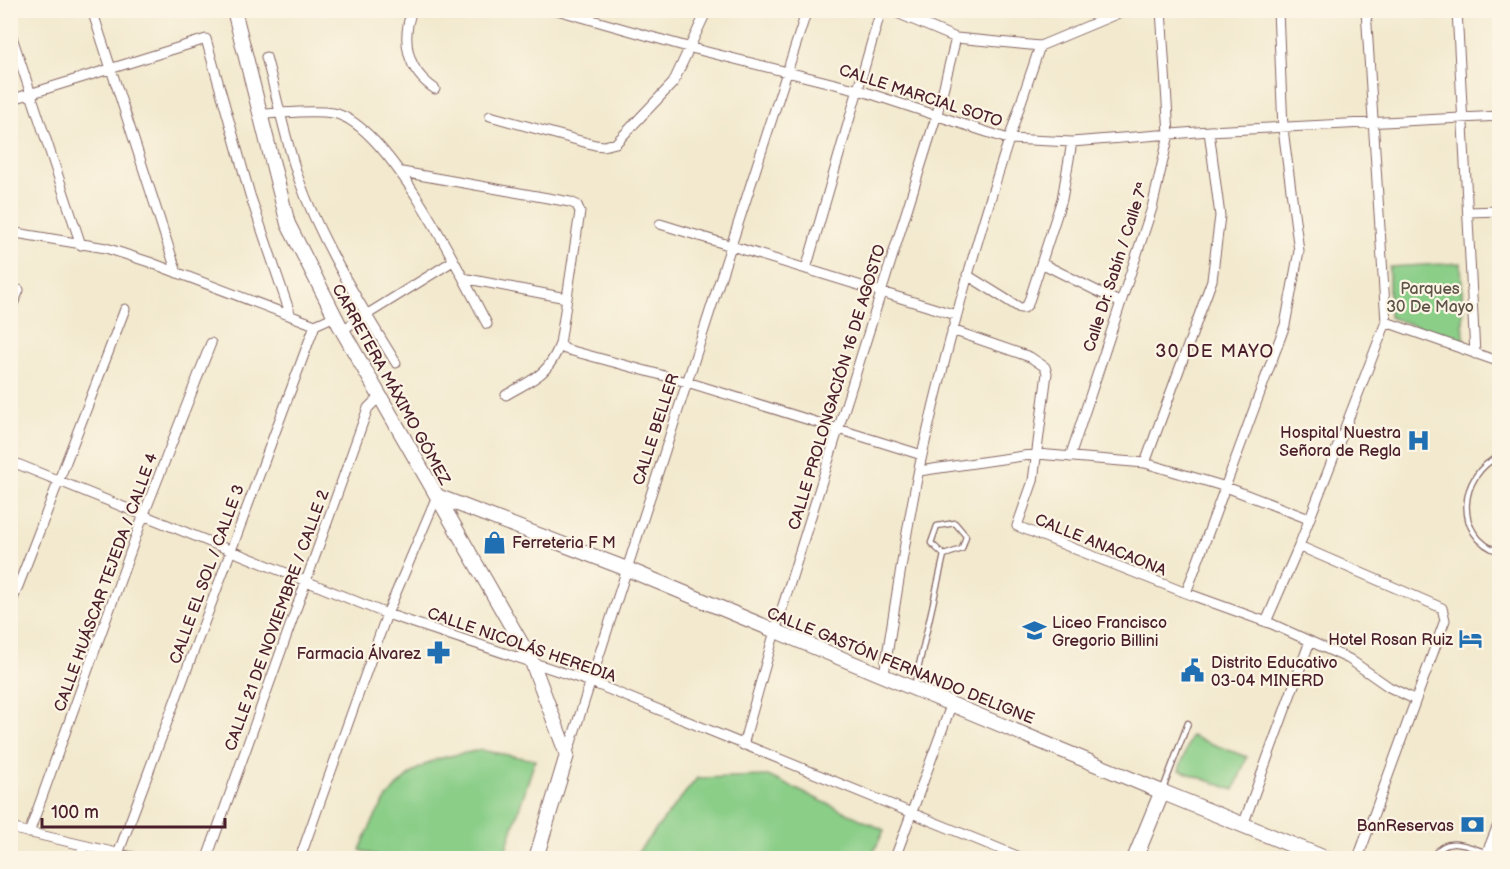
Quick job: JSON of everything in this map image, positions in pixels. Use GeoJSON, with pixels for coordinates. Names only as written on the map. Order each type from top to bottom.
{"type":"FeatureCollection","features":[{"type":"Feature","properties":{"kind":"main road","name":"CARRETERA MÁXIMO GÓMEZ"},"geometry":{"type":"LineString","coordinates":[[234,10],[288,224],[342,330],[532,662],[567,755]]}},
{"type":"Feature","properties":{"kind":"main road","name":"CALLE GASTÓN FERNANDO DELIGNE"},"geometry":{"type":"LineString","coordinates":[[437,496],[627,569],[884,674],[1162,792]]}},
{"type":"Feature","properties":{"kind":"main road","name":"CALLE BELLER"},"geometry":{"type":"LineString","coordinates":[[536,858],[567,755]]}},
{"type":"Feature","properties":{"kind":"main road"},"geometry":{"type":"LineString","coordinates":[[1135,858],[1162,792],[1320,858]]}},
{"type":"Feature","properties":{"kind":"main road"},"geometry":{"type":"LineString","coordinates":[[1489,856],[1500,828]]}},
{"type":"Feature","properties":{"kind":"street"},"geometry":{"type":"LineString","coordinates":[[92,10],[177,273]]}},
{"type":"Feature","properties":{"kind":"street"},"geometry":{"type":"LineString","coordinates":[[412,10],[405,28],[413,66],[421,80],[435,88]]}},
{"type":"Feature","properties":{"kind":"street","name":"CALLE MARCIAL SOTO"},"geometry":{"type":"LineString","coordinates":[[557,10],[691,48],[859,90],[1008,139],[1072,142],[1209,131],[1283,129],[1500,116]]}},
{"type":"Feature","properties":{"kind":"street"},"geometry":{"type":"LineString","coordinates":[[490,116],[595,145],[604,146],[616,143],[673,83],[707,10]]}},
{"type":"Feature","properties":{"kind":"street","name":"CALLE BELLER"},"geometry":{"type":"LineString","coordinates":[[567,755],[807,10]]}},
{"type":"Feature","properties":{"kind":"street"},"geometry":{"type":"LineString","coordinates":[[806,269],[881,10]]}},
{"type":"Feature","properties":{"kind":"street"},"geometry":{"type":"LineString","coordinates":[[890,10],[956,38],[1040,46],[1126,10]]}},
{"type":"Feature","properties":{"kind":"street","name":"Calle Dr. Sabín / Calle 7ª"},"geometry":{"type":"LineString","coordinates":[[1070,457],[1119,302],[1152,208],[1169,134],[1161,10]]}},
{"type":"Feature","properties":{"kind":"street"},"geometry":{"type":"LineString","coordinates":[[1185,593],[1285,326],[1299,251],[1283,129],[1278,10]]}},
{"type":"Feature","properties":{"kind":"street"},"geometry":{"type":"LineString","coordinates":[[1266,622],[1299,546],[1386,322],[1366,10]]}},
{"type":"Feature","properties":{"kind":"street"},"geometry":{"type":"LineString","coordinates":[[1457,10],[1475,354]]}},
{"type":"Feature","properties":{"kind":"street"},"geometry":{"type":"LineString","coordinates":[[10,31],[81,245]]}},
{"type":"Feature","properties":{"kind":"street","name":"CALLE PROLONGACIÓN 16 DE AGOSTO"},"geometry":{"type":"LineString","coordinates":[[743,745],[775,631],[937,114],[956,38]]}},
{"type":"Feature","properties":{"kind":"street"},"geometry":{"type":"LineString","coordinates":[[10,100],[206,39],[250,195],[291,316]]}},
{"type":"Feature","properties":{"kind":"street"},"geometry":{"type":"LineString","coordinates":[[884,674],[922,455],[952,330],[1008,139],[1040,46]]}},
{"type":"Feature","properties":{"kind":"street"},"geometry":{"type":"LineString","coordinates":[[266,57],[298,176],[312,210],[367,315],[396,363]]}},
{"type":"Feature","properties":{"kind":"street"},"geometry":{"type":"LineString","coordinates":[[259,114],[333,113],[358,124],[375,138],[402,172],[464,278],[487,324]]}},
{"type":"Feature","properties":{"kind":"street"},"geometry":{"type":"LineString","coordinates":[[1145,463],[1212,280],[1221,216],[1209,131]]}},
{"type":"Feature","properties":{"kind":"street"},"geometry":{"type":"LineString","coordinates":[[967,275],[1020,308],[1024,308],[1043,264],[1062,199],[1072,142]]}},
{"type":"Feature","properties":{"kind":"street"},"geometry":{"type":"LineString","coordinates":[[402,172],[577,205],[580,212],[560,344],[553,362],[546,371],[506,395]]}},
{"type":"Feature","properties":{"kind":"street"},"geometry":{"type":"LineString","coordinates":[[1468,212],[1500,211]]}},
{"type":"Feature","properties":{"kind":"street"},"geometry":{"type":"LineString","coordinates":[[660,224],[956,315]]}},
{"type":"Feature","properties":{"kind":"street"},"geometry":{"type":"LineString","coordinates":[[10,232],[106,248],[315,326],[335,316]]}},
{"type":"Feature","properties":{"kind":"street"},"geometry":{"type":"LineString","coordinates":[[342,330],[453,261]]}},
{"type":"Feature","properties":{"kind":"street"},"geometry":{"type":"LineString","coordinates":[[1043,264],[1119,302]]}},
{"type":"Feature","properties":{"kind":"street"},"geometry":{"type":"LineString","coordinates":[[464,278],[566,298]]}},
{"type":"Feature","properties":{"kind":"street"},"geometry":{"type":"LineString","coordinates":[[10,311],[19,290]]}},
{"type":"Feature","properties":{"kind":"street"},"geometry":{"type":"LineString","coordinates":[[10,607],[125,309]]}},
{"type":"Feature","properties":{"kind":"street"},"geometry":{"type":"LineString","coordinates":[[1386,322],[1500,362]]}},
{"type":"Feature","properties":{"kind":"street","name":"CALLE EL SOL / CALLE 3"},"geometry":{"type":"LineString","coordinates":[[118,854],[315,326]]}},
{"type":"Feature","properties":{"kind":"street","name":"CALLE ANACAONA"},"geometry":{"type":"LineString","coordinates":[[952,330],[1030,357],[1045,367],[1047,373],[1037,454],[1028,501],[1016,522],[1017,526],[1310,641],[1349,659],[1389,687],[1414,699]]}},
{"type":"Feature","properties":{"kind":"street","name":"CALLE HUÁSCAR TEJEDA / CALLE 4"},"geometry":{"type":"LineString","coordinates":[[29,833],[144,514],[211,343]]}},
{"type":"Feature","properties":{"kind":"street"},"geometry":{"type":"LineString","coordinates":[[560,344],[565,349],[687,382],[922,455]]}},
{"type":"Feature","properties":{"kind":"street","name":"CALLE 21 DE NOVIEMBRE / CALLE 2"},"geometry":{"type":"LineString","coordinates":[[207,858],[368,408],[380,396]]}},
{"type":"Feature","properties":{"kind":"street"},"geometry":{"type":"LineString","coordinates":[[919,471],[1037,454],[1145,463],[1226,487],[1308,519]]}},
{"type":"Feature","properties":{"kind":"street","name":"CALLE NICOLÁS HEREDIA"},"geometry":{"type":"LineString","coordinates":[[10,461],[387,614],[591,682],[1022,858]]}},
{"type":"Feature","properties":{"kind":"street"},"geometry":{"type":"LineString","coordinates":[[300,858],[387,614],[437,496]]}},
{"type":"Feature","properties":{"kind":"street"},"geometry":{"type":"LineString","coordinates":[[1299,546],[1442,609],[1445,620],[1414,699],[1358,858]]}},
{"type":"Feature","properties":{"kind":"street"},"geometry":{"type":"LineString","coordinates":[[1242,825],[1310,641]]}},
{"type":"Feature","properties":{"kind":"street"},"geometry":{"type":"LineString","coordinates":[[895,858],[952,703]]}},
{"type":"Feature","properties":{"kind":"street"},"geometry":{"type":"LineString","coordinates":[[10,828],[138,858]]}},
{"type":"Feature","properties":{"kind":"street"},"geometry":{"type":"LineString","coordinates":[[80,858],[83,846]]}},
{"type":"Feature","properties":{"kind":"lane"},"geometry":{"type":"LineString","coordinates":[[1500,456],[1486,463],[1475,475],[1466,506],[1468,523],[1476,537],[1489,548],[1500,552]]}},
{"type":"Feature","properties":{"kind":"lane"},"geometry":{"type":"LineString","coordinates":[[956,523],[966,536],[962,549],[944,555],[931,543],[937,526],[956,523]]}},
{"type":"Feature","properties":{"kind":"lane"},"geometry":{"type":"LineString","coordinates":[[914,687],[944,555]]}},
{"type":"Feature","properties":{"kind":"lane"},"geometry":{"type":"LineString","coordinates":[[1162,792],[1188,723]]}},
{"type":"Feature","properties":{"kind":"lane"},"geometry":{"type":"LineString","coordinates":[[1432,858],[1445,845],[1454,841],[1489,856]]}},
{"type":"Feature","properties":{"kind":"green space","name":"Parques 30 De Mayo"},"geometry":{"type":"Polygon","coordinates":[[[1461,263],[1464,342],[1389,317],[1389,267],[1461,263]]]}},
{"type":"Feature","properties":{"kind":"green space"},"geometry":{"type":"Polygon","coordinates":[[[1191,736],[1247,757],[1234,790],[1179,770],[1191,736]]]}},
{"type":"Feature","properties":{"kind":"green space"},"geometry":{"type":"Polygon","coordinates":[[[480,750],[535,760],[503,858],[383,858],[360,850],[379,810],[405,778],[430,762],[480,750]]]}},
{"type":"Feature","properties":{"kind":"green space"},"geometry":{"type":"Polygon","coordinates":[[[768,776],[884,830],[871,858],[633,858],[697,778],[768,776]]]}},
{"type":"Feature","properties":{"kind":"place","name":"Hospital Nuestra Señora de Regla"},"geometry":{"type":"Point","coordinates":[1419,441]}},
{"type":"Feature","properties":{"kind":"place","name":"Ferreteria F M"},"geometry":{"type":"Point","coordinates":[494,542]}},
{"type":"Feature","properties":{"kind":"place","name":"Liceo Francisco Gregorio Billini"},"geometry":{"type":"Point","coordinates":[1034,631]}},
{"type":"Feature","properties":{"kind":"place","name":"Hotel Rosan Ruiz"},"geometry":{"type":"Point","coordinates":[1471,639]}},
{"type":"Feature","properties":{"kind":"place","name":"Farmacia Álvarez"},"geometry":{"type":"Point","coordinates":[439,653]}},
{"type":"Feature","properties":{"kind":"place","name":"Distrito Educativo 03-04 MINERD"},"geometry":{"type":"Point","coordinates":[1193,671]}},
{"type":"Feature","properties":{"kind":"place","name":"BanReservas"},"geometry":{"type":"Point","coordinates":[1472,825]}},
{"type":"Feature","properties":{"kind":"district","name":"30 DE MAYO"},"geometry":{"type":"Point","coordinates":[1215,351]}}]}
